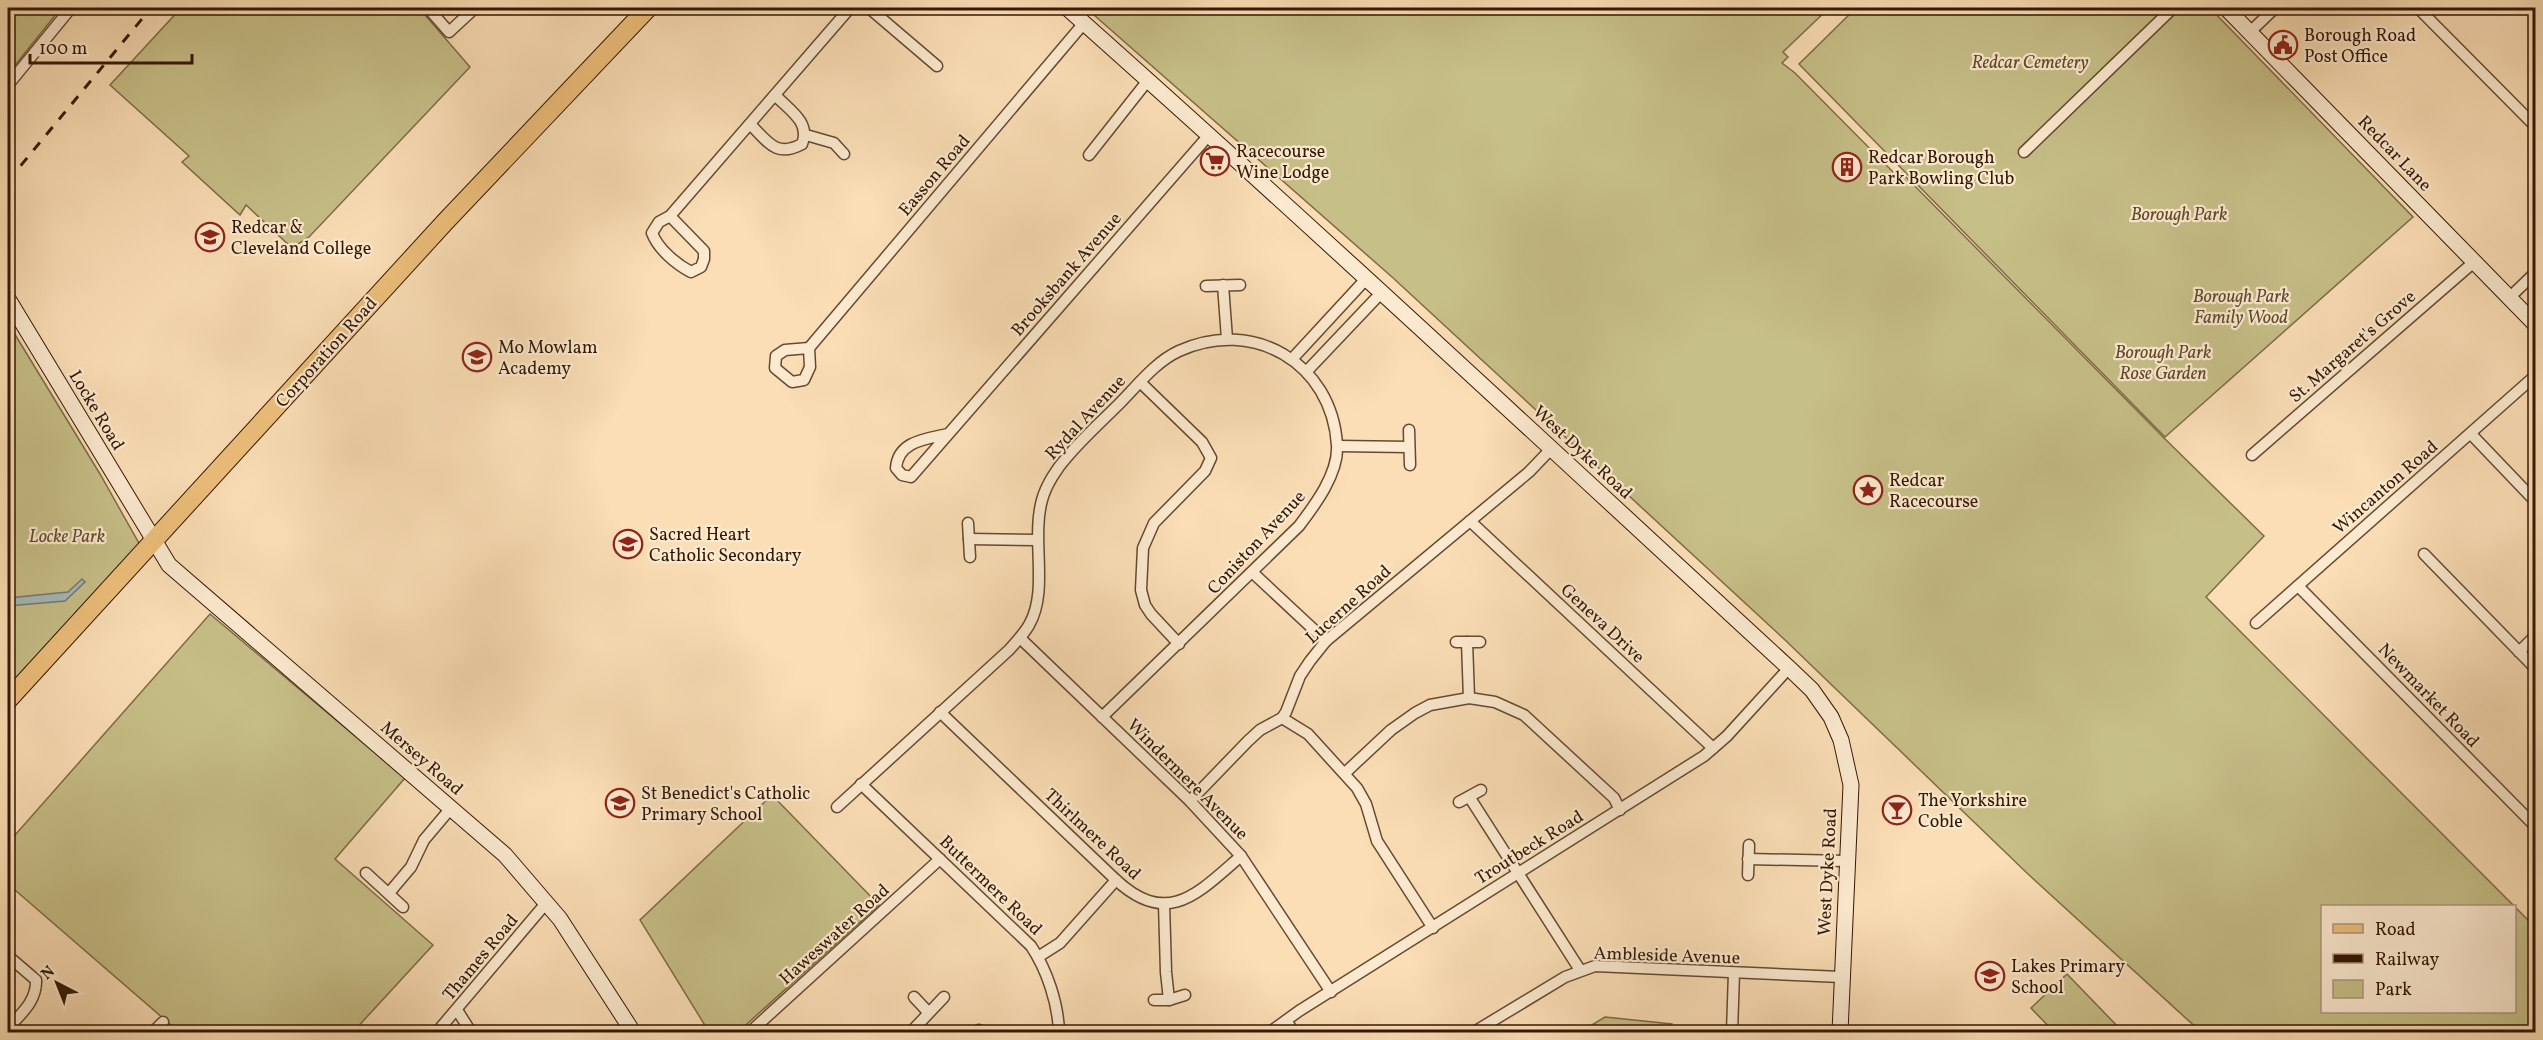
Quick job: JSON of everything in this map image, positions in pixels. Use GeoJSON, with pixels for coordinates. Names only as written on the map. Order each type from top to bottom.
{"type":"FeatureCollection","features":[{"type":"Feature","properties":{"kind":"main road","name":"Corporation Road"},"geometry":{"type":"LineString","coordinates":[[8,700],[446,222],[648,8]]}},
{"type":"Feature","properties":{"kind":"street"},"geometry":{"type":"LineString","coordinates":[[8,86],[71,8]]}},
{"type":"Feature","properties":{"kind":"street"},"geometry":{"type":"LineString","coordinates":[[428,8],[449,32],[475,8]]}},
{"type":"Feature","properties":{"kind":"street"},"geometry":{"type":"LineString","coordinates":[[670,216],[704,251],[701,267],[691,272],[682,267],[655,242],[652,233],[659,222],[670,216],[850,8]]}},
{"type":"Feature","properties":{"kind":"street"},"geometry":{"type":"LineString","coordinates":[[869,8],[938,66]]}},
{"type":"Feature","properties":{"kind":"street","name":"West Dyke Road"},"geometry":{"type":"LineString","coordinates":[[1066,8],[1149,80],[1551,448],[1789,668],[1824,705],[1841,740],[1851,785],[1840,1032]]}},
{"type":"Feature","properties":{"kind":"street"},"geometry":{"type":"LineString","coordinates":[[2024,152],[2173,8]]}},
{"type":"Feature","properties":{"kind":"street","name":"Redcar Lane"},"geometry":{"type":"LineString","coordinates":[[2226,8],[2535,325]]}},
{"type":"Feature","properties":{"kind":"street"},"geometry":{"type":"LineString","coordinates":[[2250,32],[2275,8]]}},
{"type":"Feature","properties":{"kind":"street"},"geometry":{"type":"LineString","coordinates":[[2418,8],[2535,127]]}},
{"type":"Feature","properties":{"kind":"street","name":"Easson Road"},"geometry":{"type":"LineString","coordinates":[[809,348],[1084,23]]}},
{"type":"Feature","properties":{"kind":"street"},"geometry":{"type":"LineString","coordinates":[[1089,155],[1149,80]]}},
{"type":"Feature","properties":{"kind":"street"},"geometry":{"type":"LineString","coordinates":[[750,124],[778,149],[790,151],[802,144],[806,135],[803,124],[775,95]]}},
{"type":"Feature","properties":{"kind":"street"},"geometry":{"type":"LineString","coordinates":[[806,135],[834,143],[844,154]]}},
{"type":"Feature","properties":{"kind":"street","name":"Brooksbank Avenue"},"geometry":{"type":"LineString","coordinates":[[948,434],[909,444],[897,457],[896,468],[902,475],[911,477],[1209,135]]}},
{"type":"Feature","properties":{"kind":"street","name":"St. Margaret's Grove"},"geometry":{"type":"LineString","coordinates":[[2252,455],[2474,262]]}},
{"type":"Feature","properties":{"kind":"street"},"geometry":{"type":"LineString","coordinates":[[2508,297],[2535,272]]}},
{"type":"Feature","properties":{"kind":"street"},"geometry":{"type":"LineString","coordinates":[[1366,279],[1293,358],[1307,370],[1328,405],[1338,446],[1409,447]]}},
{"type":"Feature","properties":{"kind":"street"},"geometry":{"type":"LineString","coordinates":[[1223,285],[1227,339]]}},
{"type":"Feature","properties":{"kind":"street"},"geometry":{"type":"LineString","coordinates":[[1206,286],[1240,285]]}},
{"type":"Feature","properties":{"kind":"street"},"geometry":{"type":"LineString","coordinates":[[1307,370],[1381,292]]}},
{"type":"Feature","properties":{"kind":"street","name":"Locke Road"},"geometry":{"type":"LineString","coordinates":[[8,299],[154,542]]}},
{"type":"Feature","properties":{"kind":"street","name":"Rydal Avenue"},"geometry":{"type":"LineString","coordinates":[[837,807],[1020,638],[1036,610],[1039,592],[1036,540],[1042,497],[1052,476],[1066,458],[1140,382],[1161,362],[1177,352],[1196,344],[1227,339],[1252,341],[1293,358]]}},
{"type":"Feature","properties":{"kind":"street","name":"Wincanton Road"},"geometry":{"type":"LineString","coordinates":[[2256,623],[2535,375]]}},
{"type":"Feature","properties":{"kind":"street"},"geometry":{"type":"LineString","coordinates":[[1140,382],[1202,442],[1211,458],[1205,471],[1154,523],[1143,548],[1141,590],[1145,604],[1155,619],[1179,644]]}},
{"type":"Feature","properties":{"kind":"street"},"geometry":{"type":"LineString","coordinates":[[1408,430],[1410,465]]}},
{"type":"Feature","properties":{"kind":"street"},"geometry":{"type":"LineString","coordinates":[[2471,434],[2535,502]]}},
{"type":"Feature","properties":{"kind":"street","name":"Coniston Avenue"},"geometry":{"type":"LineString","coordinates":[[1102,717],[1299,526],[1318,502],[1325,488],[1338,446]]}},
{"type":"Feature","properties":{"kind":"street","name":"Lucerne Road"},"geometry":{"type":"LineString","coordinates":[[1281,718],[1287,712],[1300,676],[1326,642],[1529,472],[1551,448]]}},
{"type":"Feature","properties":{"kind":"street","name":"Geneva Drive"},"geometry":{"type":"LineString","coordinates":[[1470,521],[1713,748]]}},
{"type":"Feature","properties":{"kind":"street"},"geometry":{"type":"LineString","coordinates":[[968,523],[970,556]]}},
{"type":"Feature","properties":{"kind":"street"},"geometry":{"type":"LineString","coordinates":[[969,539],[1036,540]]}},
{"type":"Feature","properties":{"kind":"street","name":"Mersey Road"},"geometry":{"type":"LineString","coordinates":[[154,542],[169,565],[505,855],[547,902],[633,1032]]}},
{"type":"Feature","properties":{"kind":"street"},"geometry":{"type":"LineString","coordinates":[[2424,554],[2535,669]]}},
{"type":"Feature","properties":{"kind":"street"},"geometry":{"type":"LineString","coordinates":[[1252,572],[1326,642]]}},
{"type":"Feature","properties":{"kind":"street","name":"Newmarket Road"},"geometry":{"type":"LineString","coordinates":[[2298,586],[2535,827]]}},
{"type":"Feature","properties":{"kind":"street"},"geometry":{"type":"LineString","coordinates":[[2519,652],[2535,635]]}},
{"type":"Feature","properties":{"kind":"street","name":"Windermere Avenue"},"geometry":{"type":"LineString","coordinates":[[1020,638],[1190,801],[1241,856],[1331,992]]}},
{"type":"Feature","properties":{"kind":"street"},"geometry":{"type":"LineString","coordinates":[[1469,698],[1462,642],[1480,642]]}},
{"type":"Feature","properties":{"kind":"street","name":"Troutbeck Road"},"geometry":{"type":"LineString","coordinates":[[1270,1032],[1620,810],[1713,748],[1727,736],[1789,668]]}},
{"type":"Feature","properties":{"kind":"street"},"geometry":{"type":"LineString","coordinates":[[1345,773],[1391,730],[1415,712],[1430,705],[1469,698],[1495,702],[1524,715],[1614,798],[1620,810]]}},
{"type":"Feature","properties":{"kind":"street","name":"Thirlmere Road"},"geometry":{"type":"LineString","coordinates":[[940,712],[1116,880],[1139,897],[1151,903],[1164,904]]}},
{"type":"Feature","properties":{"kind":"street"},"geometry":{"type":"LineString","coordinates":[[1190,801],[1260,730],[1281,718],[1308,734],[1345,773],[1366,804],[1377,841],[1433,928]]}},
{"type":"Feature","properties":{"kind":"street","name":"Buttermere Road"},"geometry":{"type":"LineString","coordinates":[[861,784],[1023,938],[1038,957],[1053,997],[1059,1032]]}},
{"type":"Feature","properties":{"kind":"street"},"geometry":{"type":"LineString","coordinates":[[1459,802],[1481,790]]}},
{"type":"Feature","properties":{"kind":"street"},"geometry":{"type":"LineString","coordinates":[[1470,798],[1580,970]]}},
{"type":"Feature","properties":{"kind":"street"},"geometry":{"type":"LineString","coordinates":[[389,893],[411,867],[424,840],[451,808]]}},
{"type":"Feature","properties":{"kind":"street"},"geometry":{"type":"LineString","coordinates":[[1748,875],[1749,845]]}},
{"type":"Feature","properties":{"kind":"street"},"geometry":{"type":"LineString","coordinates":[[1170,1000],[1166,972],[1164,904],[1193,896],[1241,856]]}},
{"type":"Feature","properties":{"kind":"street","name":"Haweswater Road"},"geometry":{"type":"LineString","coordinates":[[754,1031],[940,859]]}},
{"type":"Feature","properties":{"kind":"street"},"geometry":{"type":"LineString","coordinates":[[1748,859],[1846,861]]}},
{"type":"Feature","properties":{"kind":"street"},"geometry":{"type":"LineString","coordinates":[[366,873],[403,907]]}},
{"type":"Feature","properties":{"kind":"street"},"geometry":{"type":"LineString","coordinates":[[1038,957],[1060,943],[1116,880]]}},
{"type":"Feature","properties":{"kind":"street","name":"Thames Road"},"geometry":{"type":"LineString","coordinates":[[437,1032],[547,902]]}},
{"type":"Feature","properties":{"kind":"street"},"geometry":{"type":"LineString","coordinates":[[8,956],[36,980],[37,992],[30,1004],[8,1028]]}},
{"type":"Feature","properties":{"kind":"street","name":"Ambleside Avenue"},"geometry":{"type":"LineString","coordinates":[[1474,1032],[1580,970],[1607,966],[1841,977]]}},
{"type":"Feature","properties":{"kind":"street"},"geometry":{"type":"LineString","coordinates":[[1732,1032],[1734,973]]}},
{"type":"Feature","properties":{"kind":"street"},"geometry":{"type":"LineString","coordinates":[[1154,1000],[1170,1000],[1185,995]]}},
{"type":"Feature","properties":{"kind":"street"},"geometry":{"type":"LineString","coordinates":[[914,997],[928,1012]]}},
{"type":"Feature","properties":{"kind":"street"},"geometry":{"type":"LineString","coordinates":[[911,1032],[944,997]]}},
{"type":"Feature","properties":{"kind":"street"},"geometry":{"type":"LineString","coordinates":[[457,1010],[471,1032]]}},
{"type":"Feature","properties":{"kind":"street"},"geometry":{"type":"LineString","coordinates":[[1286,1021],[1294,1032]]}},
{"type":"Feature","properties":{"kind":"street"},"geometry":{"type":"LineString","coordinates":[[153,1032],[163,1022]]}},
{"type":"Feature","properties":{"kind":"green space"},"geometry":{"type":"Polygon","coordinates":[[[8,8],[61,8],[8,74],[8,8]]]}},
{"type":"Feature","properties":{"kind":"green space"},"geometry":{"type":"Polygon","coordinates":[[[181,8],[419,8],[470,67],[309,237],[292,248],[246,205],[240,215],[182,162],[189,156],[110,85],[181,8]]]}},
{"type":"Feature","properties":{"kind":"green space","name":"Redcar Racecourse"},"geometry":{"type":"Polygon","coordinates":[[[1086,8],[1829,8],[1783,52],[1788,57],[1782,63],[1795,73],[1898,177],[1902,173],[2264,536],[2206,597],[2513,905],[2321,905],[2321,1013],[2516,1013],[2516,908],[2535,927],[2535,1032],[2201,1032],[2028,874],[1784,639],[1392,277],[1086,8]]]}},
{"type":"Feature","properties":{"kind":"green space","name":"Borough Park"},"geometry":{"type":"Polygon","coordinates":[[[1856,8],[2210,8],[2413,217],[2165,437],[1799,64],[1856,8]]]}},
{"type":"Feature","properties":{"kind":"green space","name":"Locke Park"},"geometry":{"type":"Polygon","coordinates":[[[8,323],[100,474],[140,545],[8,690],[8,323]]]}},
{"type":"Feature","properties":{"kind":"green space"},"geometry":{"type":"Polygon","coordinates":[[[210,614],[405,778],[335,859],[433,945],[353,1032],[179,1032],[8,884],[8,843],[210,614]]]}},
{"type":"Feature","properties":{"kind":"green space"},"geometry":{"type":"Polygon","coordinates":[[[772,795],[879,905],[738,1032],[709,1032],[640,920],[772,795]]]}},
{"type":"Feature","properties":{"kind":"green space"},"geometry":{"type":"Polygon","coordinates":[[[2067,974],[2123,1032],[2054,1032],[2031,1008],[2067,974]]]}},
{"type":"Feature","properties":{"kind":"green space"},"geometry":{"type":"Polygon","coordinates":[[[1605,1017],[1672,1024],[1671,1032],[1580,1032],[1605,1017]]]}},
{"type":"Feature","properties":{"kind":"shaded area"},"geometry":{"type":"Polygon","coordinates":[[[82,579],[85,582],[65,601],[8,606],[8,598],[68,592],[82,579]]]}},
{"type":"Feature","properties":{"kind":"railway"},"geometry":{"type":"LineString","coordinates":[[8,181],[151,8]]}},
{"type":"Feature","properties":{"kind":"place","name":"Borough Road Post Office"},"geometry":{"type":"Point","coordinates":[2283,45]}},
{"type":"Feature","properties":{"kind":"place","name":"Racecourse Wine Lodge"},"geometry":{"type":"Point","coordinates":[1215,161]}},
{"type":"Feature","properties":{"kind":"place","name":"Redcar Borough Park Bowling Club"},"geometry":{"type":"Point","coordinates":[1847,167]}},
{"type":"Feature","properties":{"kind":"place","name":"Redcar & Cleveland College"},"geometry":{"type":"Point","coordinates":[210,237]}},
{"type":"Feature","properties":{"kind":"place","name":"Mo Mowlam Academy"},"geometry":{"type":"Point","coordinates":[477,357]}},
{"type":"Feature","properties":{"kind":"place","name":"Redcar Racecourse"},"geometry":{"type":"Point","coordinates":[1868,490]}},
{"type":"Feature","properties":{"kind":"place","name":"Sacred Heart Catholic Secondary"},"geometry":{"type":"Point","coordinates":[628,544]}},
{"type":"Feature","properties":{"kind":"place","name":"St Benedict's Catholic Primary School"},"geometry":{"type":"Point","coordinates":[620,803]}},
{"type":"Feature","properties":{"kind":"place","name":"The Yorkshire Coble"},"geometry":{"type":"Point","coordinates":[1897,810]}},
{"type":"Feature","properties":{"kind":"place","name":"Lakes Primary School"},"geometry":{"type":"Point","coordinates":[1990,976]}},
{"type":"Feature","properties":{"kind":"park label","name":"Redcar Cemetery"},"geometry":{"type":"Point","coordinates":[2030,62]}},
{"type":"Feature","properties":{"kind":"park label","name":"Borough Park Family Wood"},"geometry":{"type":"Point","coordinates":[2241,306]}},
{"type":"Feature","properties":{"kind":"park label","name":"Borough Park Rose Garden"},"geometry":{"type":"Point","coordinates":[2163,362]}}]}
